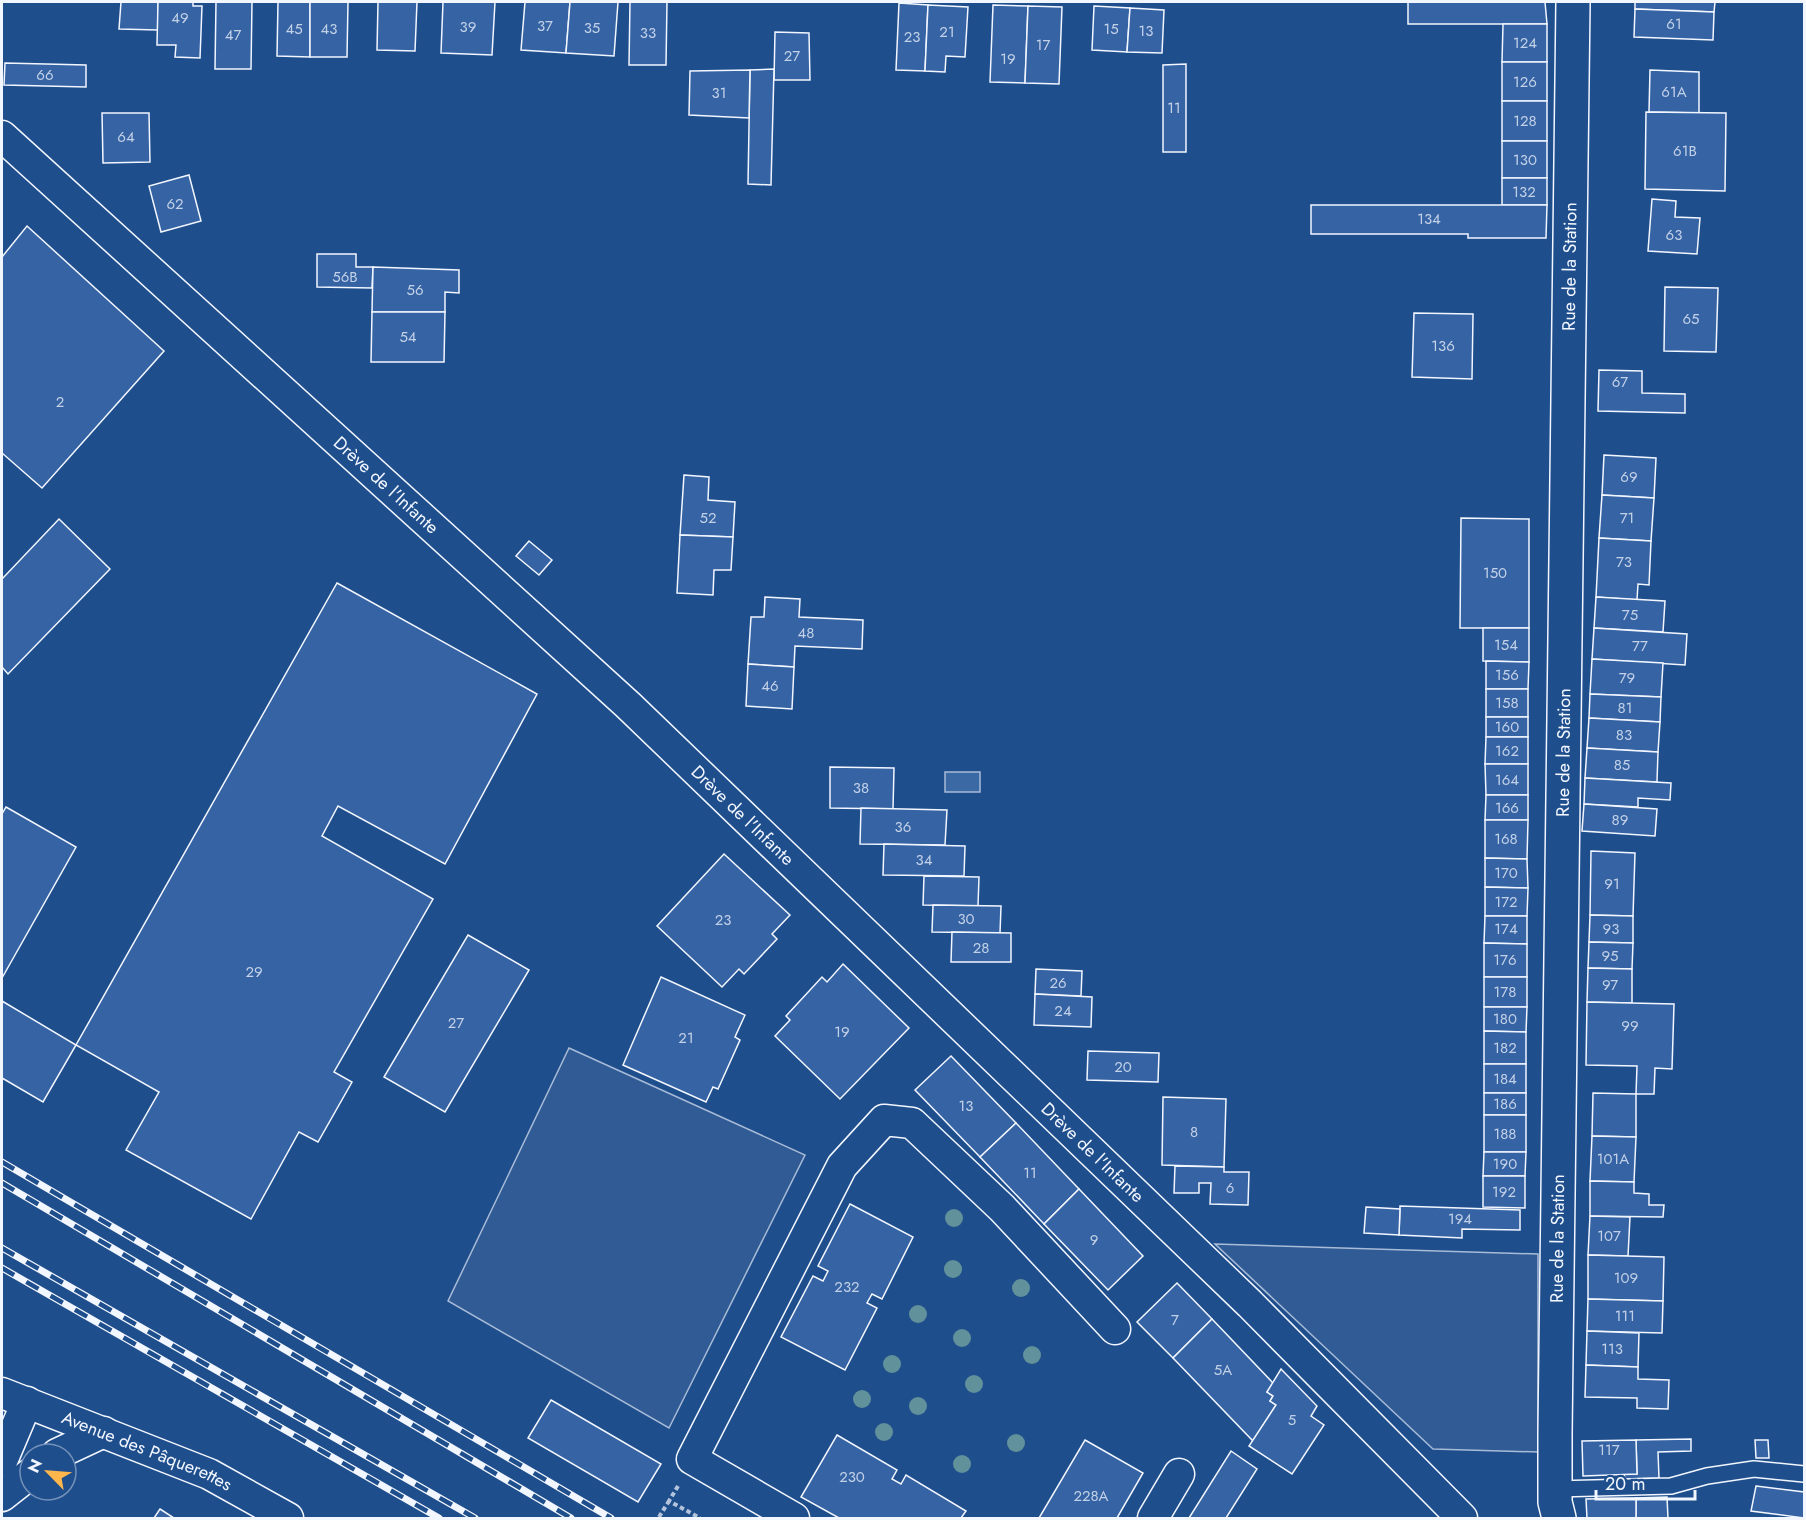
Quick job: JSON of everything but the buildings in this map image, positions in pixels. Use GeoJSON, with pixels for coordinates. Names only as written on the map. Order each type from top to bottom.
{"type":"FeatureCollection","features":[{"type":"Feature","properties":{"kind":"street","name":"Rue de la Station"},"geometry":{"type":"LineString","coordinates":[[1552,1507],[1573,2]]}},
{"type":"Feature","properties":{"kind":"street","name":"Drève de l'Infante"},"geometry":{"type":"LineString","coordinates":[[2,135],[628,705],[1250,1304],[1462,1518]]}},
{"type":"Feature","properties":{"kind":"street"},"geometry":{"type":"LineString","coordinates":[[794,1518],[692,1459],[842,1166],[884,1120],[912,1123],[1002,1208],[1114,1329]]}},
{"type":"Feature","properties":{"kind":"street"},"geometry":{"type":"LineString","coordinates":[[2,1461],[14,1397]]}},
{"type":"Feature","properties":{"kind":"street","name":"Avenue des Pâquerettes"},"geometry":{"type":"LineString","coordinates":[[14,1397],[209,1474],[288,1518]]}},
{"type":"Feature","properties":{"kind":"street"},"geometry":{"type":"LineString","coordinates":[[78,1444],[104,1431]]}},
{"type":"Feature","properties":{"kind":"street"},"geometry":{"type":"LineString","coordinates":[[1153,1518],[1179,1474]]}},
{"type":"Feature","properties":{"kind":"street"},"geometry":{"type":"LineString","coordinates":[[2,1496],[18,1483]]}},
{"type":"Feature","properties":{"kind":"lane"},"geometry":{"type":"LineString","coordinates":[[1552,1507],[1707,1476],[1754,1469],[1804,1474]]}},
{"type":"Feature","properties":{"kind":"path"},"geometry":{"type":"LineString","coordinates":[[659,1517],[669,1501]]}},
{"type":"Feature","properties":{"kind":"shaded area"},"geometry":{"type":"Polygon","coordinates":[[[945,772],[980,772],[980,792],[945,792],[945,772]]]}},
{"type":"Feature","properties":{"kind":"shaded area"},"geometry":{"type":"Polygon","coordinates":[[[569,1048],[805,1155],[669,1428],[448,1301],[569,1048]]]}},
{"type":"Feature","properties":{"kind":"shaded area"},"geometry":{"type":"Polygon","coordinates":[[[1215,1244],[1538,1254],[1538,1452],[1433,1449],[1215,1244]]]}},
{"type":"Feature","properties":{"kind":"railway"},"geometry":{"type":"LineString","coordinates":[[2,1162],[611,1518]]}},
{"type":"Feature","properties":{"kind":"railway"},"geometry":{"type":"LineString","coordinates":[[2,1183],[571,1518]]}},
{"type":"Feature","properties":{"kind":"railway"},"geometry":{"type":"LineString","coordinates":[[2,1248],[475,1518]]}},
{"type":"Feature","properties":{"kind":"railway"},"geometry":{"type":"LineString","coordinates":[[2,1268],[439,1518]]}}]}
